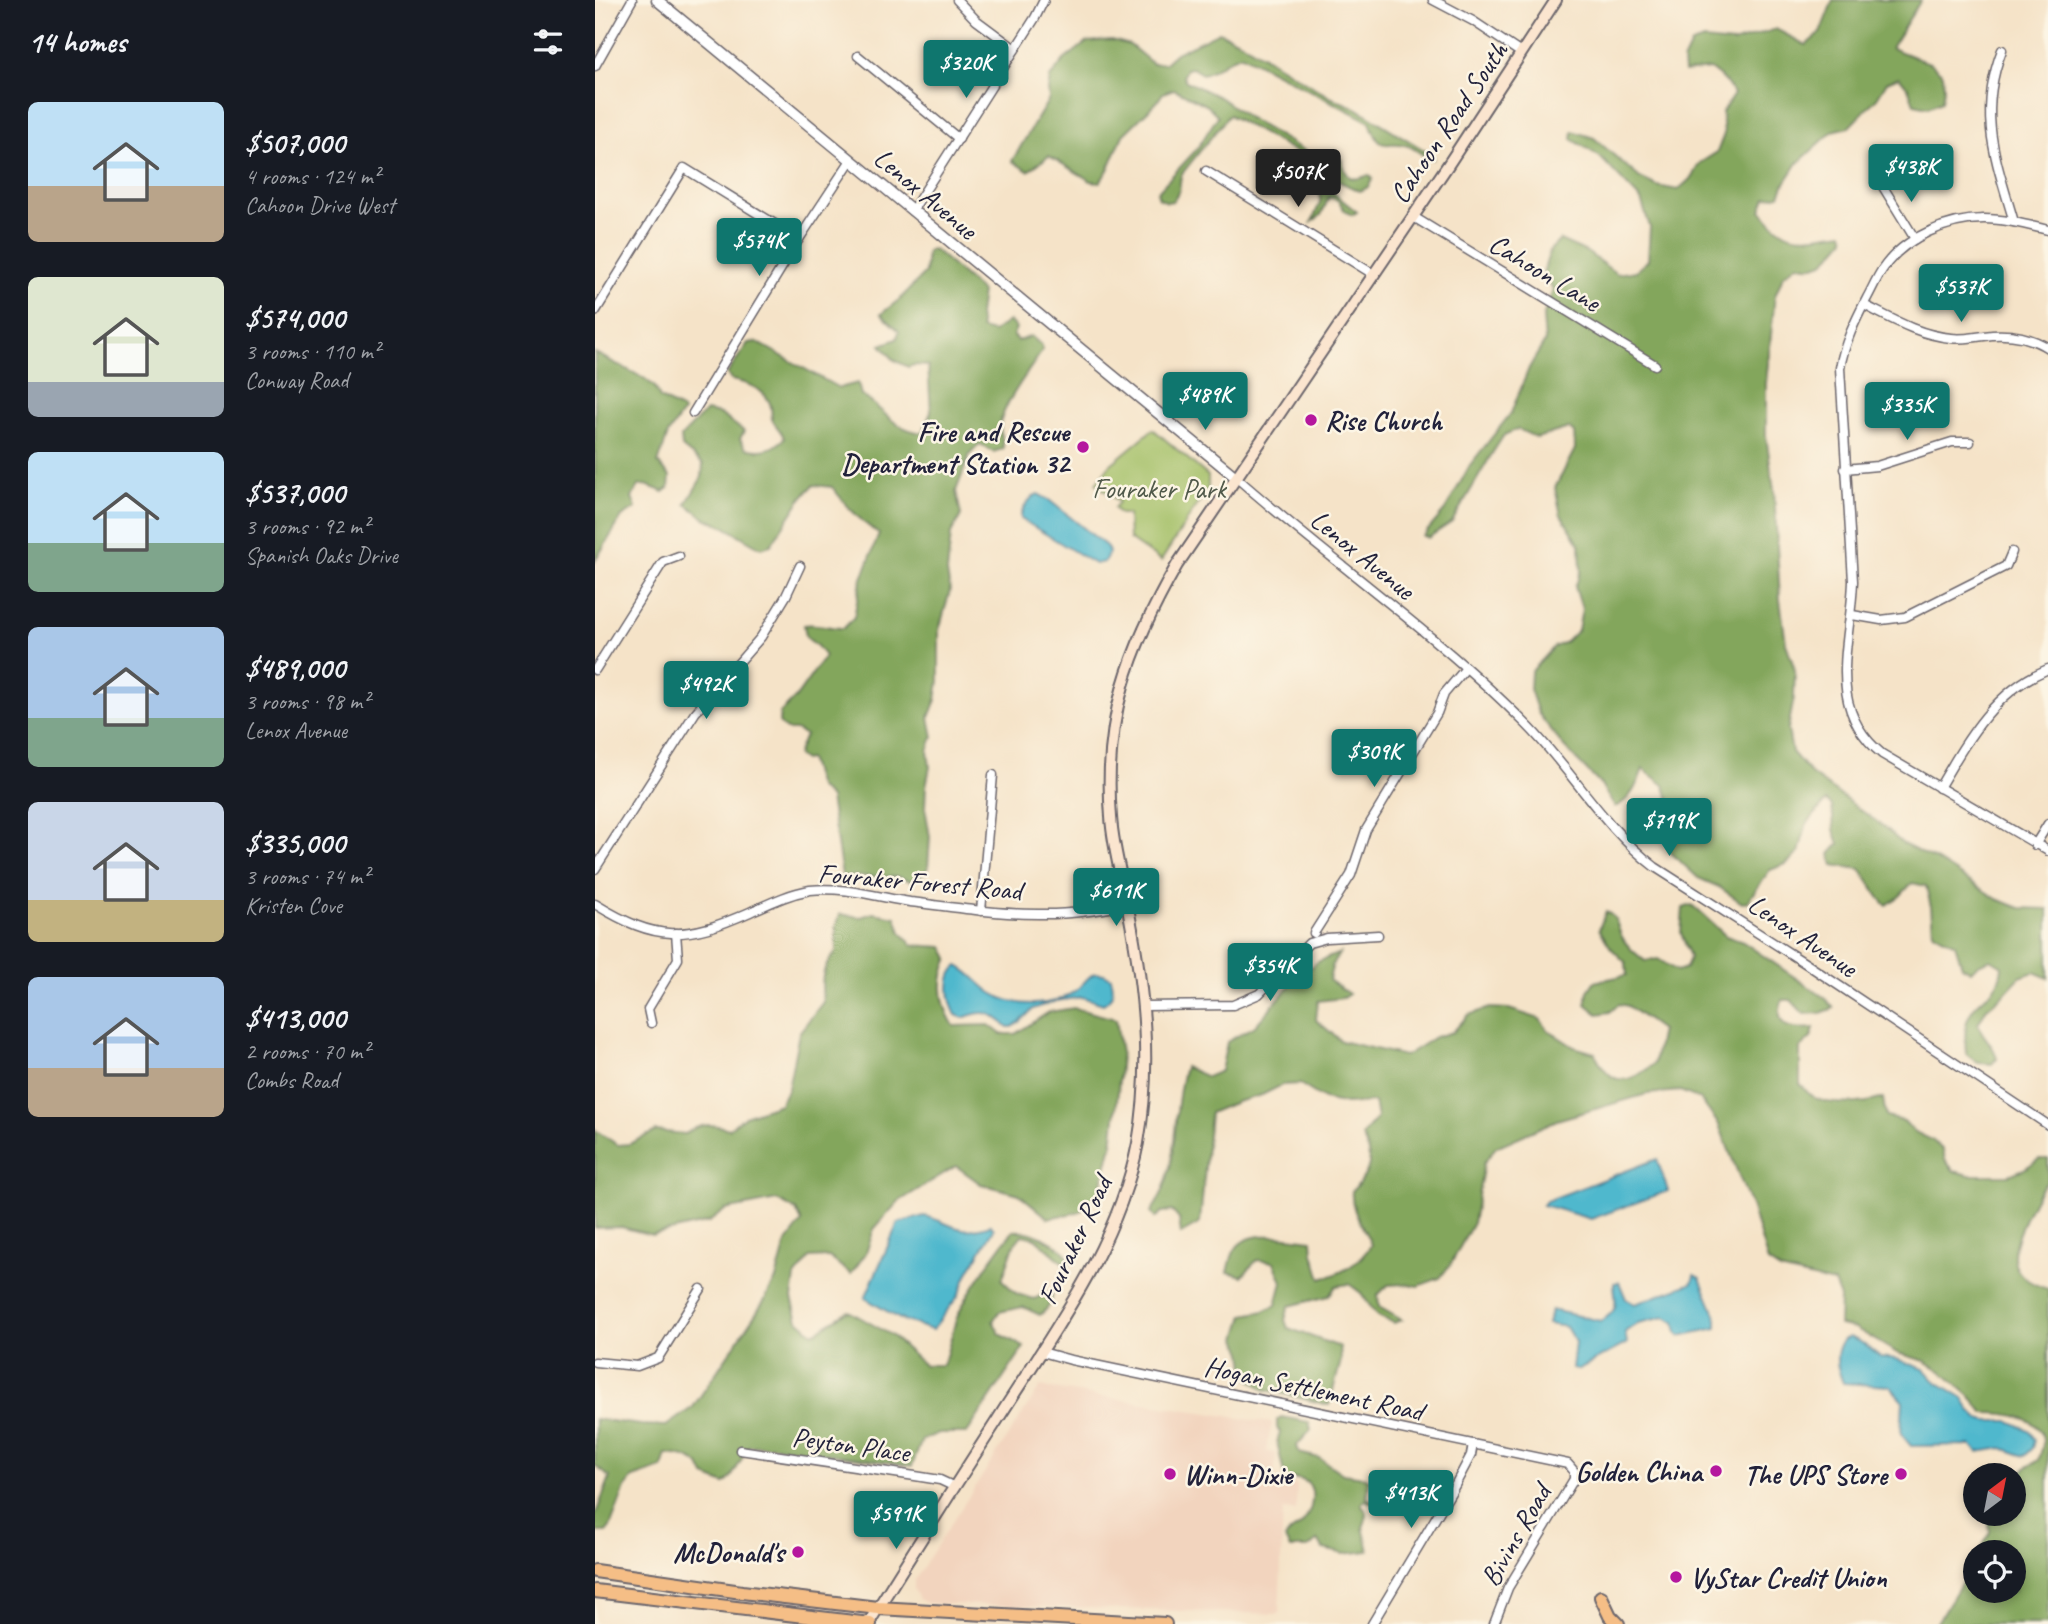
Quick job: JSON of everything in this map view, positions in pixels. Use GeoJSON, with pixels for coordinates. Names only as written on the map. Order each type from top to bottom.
{"type":"FeatureCollection","features":[{"type":"Feature","properties":{"kind":"main road","name":"Cahoon Road South"},"geometry":{"type":"LineString","coordinates":[[1237,478],[1556,0]]}},
{"type":"Feature","properties":{"kind":"main road","name":"Fouraker Road"},"geometry":{"type":"LineString","coordinates":[[869,1624],[1082,1286],[1118,1212],[1137,1144],[1147,1058],[1144,1006],[1128,905],[1113,841],[1109,784],[1112,736],[1122,687],[1154,605],[1177,565],[1237,478]]}},
{"type":"Feature","properties":{"kind":"main road"},"geometry":{"type":"LineString","coordinates":[[595,1571],[878,1608],[1165,1624]]}},
{"type":"Feature","properties":{"kind":"main road"},"geometry":{"type":"LineString","coordinates":[[595,1591],[869,1624]]}},
{"type":"Feature","properties":{"kind":"main road"},"geometry":{"type":"LineString","coordinates":[[1601,1597],[1610,1616],[1619,1624]]}},
{"type":"Feature","properties":{"kind":"street"},"geometry":{"type":"LineString","coordinates":[[595,66],[632,0]]}},
{"type":"Feature","properties":{"kind":"street","name":"Lenox Avenue"},"geometry":{"type":"LineString","coordinates":[[657,0],[1466,668],[1527,725],[1631,849],[2048,1125]]}},
{"type":"Feature","properties":{"kind":"street"},"geometry":{"type":"LineString","coordinates":[[957,0],[976,20],[1015,49]]}},
{"type":"Feature","properties":{"kind":"street"},"geometry":{"type":"LineString","coordinates":[[912,211],[1044,0]]}},
{"type":"Feature","properties":{"kind":"street"},"geometry":{"type":"LineString","coordinates":[[1433,0],[1464,16],[1521,53]]}},
{"type":"Feature","properties":{"kind":"street"},"geometry":{"type":"LineString","coordinates":[[2002,50],[1994,79],[1989,120],[1990,136],[2014,222]]}},
{"type":"Feature","properties":{"kind":"street"},"geometry":{"type":"LineString","coordinates":[[858,56],[958,139]]}},
{"type":"Feature","properties":{"kind":"street"},"geometry":{"type":"LineString","coordinates":[[693,414],[799,239],[851,160]]}},
{"type":"Feature","properties":{"kind":"street"},"geometry":{"type":"LineString","coordinates":[[595,312],[684,168],[799,239]]}},
{"type":"Feature","properties":{"kind":"street"},"geometry":{"type":"LineString","coordinates":[[1206,171],[1373,274]]}},
{"type":"Feature","properties":{"kind":"street"},"geometry":{"type":"LineString","coordinates":[[1881,185],[1916,239]]}},
{"type":"Feature","properties":{"kind":"street","name":"Cahoon Lane"},"geometry":{"type":"LineString","coordinates":[[1412,216],[1655,365]]}},
{"type":"Feature","properties":{"kind":"street"},"geometry":{"type":"LineString","coordinates":[[2048,230],[1983,218],[1938,227],[1916,239],[1882,269],[1847,341],[1840,368],[1853,581],[1852,615],[1843,667],[1845,692],[1851,714],[1862,734],[1877,750],[2048,851]]}},
{"type":"Feature","properties":{"kind":"street"},"geometry":{"type":"LineString","coordinates":[[1864,304],[1892,320],[1933,336],[1955,339],[2012,335],[2031,339],[2048,348]]}},
{"type":"Feature","properties":{"kind":"street"},"geometry":{"type":"LineString","coordinates":[[1845,469],[1877,466],[1952,442],[1970,442]]}},
{"type":"Feature","properties":{"kind":"street"},"geometry":{"type":"LineString","coordinates":[[1852,615],[1881,620],[1905,617],[2006,566],[2012,552]]}},
{"type":"Feature","properties":{"kind":"street"},"geometry":{"type":"LineString","coordinates":[[595,670],[663,562],[678,556]]}},
{"type":"Feature","properties":{"kind":"street"},"geometry":{"type":"LineString","coordinates":[[595,869],[695,713],[761,637],[786,596],[800,566]]}},
{"type":"Feature","properties":{"kind":"street"},"geometry":{"type":"LineString","coordinates":[[1314,933],[1351,875],[1366,830],[1437,713],[1444,694],[1466,668]]}},
{"type":"Feature","properties":{"kind":"street"},"geometry":{"type":"LineString","coordinates":[[1939,788],[1965,742],[1989,710],[2023,682],[2048,669]]}},
{"type":"Feature","properties":{"kind":"street"},"geometry":{"type":"LineString","coordinates":[[981,911],[993,775]]}},
{"type":"Feature","properties":{"kind":"street"},"geometry":{"type":"LineString","coordinates":[[2035,845],[2048,824]]}},
{"type":"Feature","properties":{"kind":"street","name":"Fouraker Forest Road"},"geometry":{"type":"LineString","coordinates":[[595,904],[623,921],[653,931],[676,933],[698,933],[781,897],[811,890],[842,891],[981,911],[1038,915],[1128,905]]}},
{"type":"Feature","properties":{"kind":"street"},"geometry":{"type":"LineString","coordinates":[[651,1023],[648,1009],[678,959],[676,933]]}},
{"type":"Feature","properties":{"kind":"street"},"geometry":{"type":"LineString","coordinates":[[1144,1006],[1233,1005],[1259,994],[1309,943],[1327,938],[1378,935]]}},
{"type":"Feature","properties":{"kind":"street"},"geometry":{"type":"LineString","coordinates":[[595,1362],[637,1366],[657,1357],[701,1289]]}},
{"type":"Feature","properties":{"kind":"street","name":"Hogan Settlement Road"},"geometry":{"type":"LineString","coordinates":[[1042,1352],[1568,1464],[1574,1471]]}},
{"type":"Feature","properties":{"kind":"street"},"geometry":{"type":"LineString","coordinates":[[1371,1624],[1453,1489],[1471,1455],[1473,1444]]}},
{"type":"Feature","properties":{"kind":"street","name":"Peyton Place"},"geometry":{"type":"LineString","coordinates":[[740,1450],[940,1480],[954,1487]]}},
{"type":"Feature","properties":{"kind":"street","name":"Bivins Road"},"geometry":{"type":"LineString","coordinates":[[1494,1624],[1508,1588],[1574,1479],[1574,1471]]}},
{"type":"Feature","properties":{"kind":"shaded area"},"geometry":{"type":"Polygon","coordinates":[[[1040,1387],[1272,1423],[1266,1451],[1276,1454],[1274,1480],[1297,1484],[1296,1511],[1283,1510],[1279,1614],[927,1603],[919,1599],[914,1589],[914,1581],[1040,1387]]]}},
{"type":"Feature","properties":{"kind":"green space"},"geometry":{"type":"Polygon","coordinates":[[[1833,0],[1921,0],[1891,48],[1930,63],[1943,74],[1944,89],[1942,101],[1928,107],[1914,104],[1908,88],[1899,77],[1887,82],[1877,98],[1849,127],[1833,131],[1798,163],[1780,195],[1766,198],[1761,210],[1788,234],[1807,237],[1843,232],[1845,239],[1819,264],[1797,264],[1783,276],[1775,296],[1766,383],[1766,436],[1774,490],[1780,600],[1786,643],[1795,670],[1794,698],[1788,729],[1792,752],[1811,774],[1903,844],[1938,861],[1997,899],[2020,908],[2048,909],[2048,978],[2034,972],[2020,977],[1986,1009],[1978,1024],[1997,1058],[1992,1064],[1978,1063],[1966,1054],[1965,1029],[1970,1013],[1997,984],[2002,966],[1991,959],[1978,964],[1971,971],[1962,966],[1955,944],[1933,932],[1926,886],[1912,883],[1899,897],[1886,905],[1860,869],[1833,865],[1830,854],[1839,844],[1834,830],[1832,806],[1826,801],[1806,825],[1799,853],[1786,864],[1770,870],[1747,902],[1742,903],[1719,887],[1698,878],[1669,851],[1681,830],[1664,785],[1643,769],[1629,796],[1615,807],[1600,784],[1564,747],[1538,713],[1530,689],[1531,672],[1554,647],[1566,642],[1578,630],[1582,609],[1575,587],[1581,571],[1580,544],[1561,515],[1555,488],[1575,449],[1574,433],[1569,428],[1537,438],[1518,429],[1504,435],[1452,522],[1428,538],[1423,536],[1446,509],[1470,465],[1511,413],[1529,368],[1545,341],[1543,317],[1553,290],[1543,273],[1550,250],[1560,240],[1587,252],[1617,274],[1636,271],[1648,260],[1650,227],[1641,200],[1600,157],[1572,139],[1573,131],[1594,138],[1640,178],[1657,186],[1678,190],[1690,179],[1700,163],[1717,152],[1724,134],[1722,112],[1734,94],[1724,80],[1710,69],[1684,72],[1683,61],[1691,44],[1704,40],[1733,43],[1776,29],[1806,45],[1820,33],[1833,0]]]}},
{"type":"Feature","properties":{"kind":"green space"},"geometry":{"type":"Polygon","coordinates":[[[1219,32],[1239,41],[1330,97],[1356,108],[1432,155],[1433,159],[1408,146],[1381,143],[1370,122],[1242,55],[1202,74],[1192,68],[1186,69],[1183,76],[1186,81],[1221,98],[1250,119],[1317,158],[1341,159],[1350,177],[1357,179],[1369,175],[1373,179],[1367,188],[1359,191],[1336,180],[1330,184],[1331,191],[1357,212],[1352,215],[1345,211],[1338,200],[1329,197],[1321,215],[1312,222],[1320,202],[1323,181],[1332,176],[1325,168],[1229,115],[1181,175],[1179,191],[1173,201],[1167,202],[1159,198],[1157,192],[1197,149],[1218,116],[1208,106],[1174,89],[1163,93],[1123,135],[1100,182],[1091,181],[1049,156],[1028,171],[1012,161],[1049,99],[1050,78],[1064,60],[1087,42],[1112,40],[1130,45],[1153,64],[1165,63],[1176,53],[1219,32]]]}},
{"type":"Feature","properties":{"kind":"green space"},"geometry":{"type":"Polygon","coordinates":[[[935,250],[982,292],[979,315],[981,329],[993,332],[1009,321],[1016,328],[1013,335],[1018,341],[1031,336],[1042,346],[1042,351],[1005,409],[1000,426],[1003,449],[993,452],[980,444],[970,454],[956,491],[961,515],[951,534],[947,572],[950,591],[939,630],[939,682],[929,717],[933,737],[928,751],[930,767],[925,807],[930,837],[928,868],[918,879],[911,881],[899,877],[842,876],[830,798],[818,787],[809,759],[804,760],[797,755],[805,735],[796,730],[786,730],[779,723],[780,713],[796,697],[825,656],[806,637],[804,625],[844,628],[854,617],[861,581],[879,534],[854,513],[832,487],[814,485],[803,496],[771,545],[761,548],[705,518],[686,504],[702,477],[703,464],[682,447],[681,437],[706,411],[720,414],[744,431],[740,439],[746,448],[767,449],[784,438],[772,419],[771,407],[765,396],[750,385],[731,380],[727,374],[748,343],[757,342],[839,388],[858,383],[861,395],[889,418],[902,427],[922,433],[931,412],[928,366],[908,367],[894,360],[881,345],[897,339],[899,331],[881,314],[925,273],[927,251],[935,250]]]}},
{"type":"Feature","properties":{"kind":"green space"},"geometry":{"type":"Polygon","coordinates":[[[595,353],[644,378],[655,387],[660,398],[683,412],[668,434],[658,463],[670,476],[669,488],[664,492],[646,485],[638,486],[632,498],[636,508],[622,517],[595,561],[595,353]]]}},
{"type":"Feature","properties":{"kind":"green space","name":"Fouraker Park"},"geometry":{"type":"Polygon","coordinates":[[[1153,429],[1208,476],[1208,488],[1161,561],[1129,539],[1128,514],[1120,514],[1114,508],[1119,502],[1096,483],[1110,465],[1153,429]]]}},
{"type":"Feature","properties":{"kind":"green space"},"geometry":{"type":"Polygon","coordinates":[[[1692,905],[1726,936],[1743,942],[1825,998],[1834,1008],[1821,1013],[1804,1014],[1791,1000],[1782,1000],[1780,1017],[1786,1026],[1798,1029],[1814,1028],[1811,1038],[1800,1048],[1800,1084],[1811,1095],[1837,1103],[1867,1102],[1883,1098],[1886,1117],[1904,1121],[1913,1131],[1932,1140],[1943,1150],[1945,1160],[1954,1171],[1969,1175],[2009,1175],[2039,1159],[2048,1159],[2048,1181],[2036,1196],[2021,1227],[2014,1260],[2023,1277],[2048,1289],[2048,1624],[1936,1624],[1963,1581],[1963,1603],[2026,1603],[2026,1540],[1986,1540],[1989,1526],[2027,1526],[2027,1467],[2039,1460],[2042,1434],[2030,1421],[1984,1413],[1973,1399],[1925,1361],[1897,1353],[1855,1328],[1839,1325],[1840,1298],[1834,1283],[1780,1270],[1768,1262],[1752,1209],[1719,1125],[1700,1099],[1680,1091],[1647,1094],[1557,1120],[1496,1147],[1484,1163],[1473,1223],[1440,1278],[1418,1286],[1388,1285],[1378,1295],[1379,1307],[1402,1320],[1394,1323],[1377,1316],[1361,1293],[1349,1284],[1336,1286],[1329,1296],[1289,1306],[1285,1320],[1288,1328],[1340,1347],[1341,1361],[1329,1405],[1263,1389],[1246,1376],[1243,1353],[1237,1338],[1244,1315],[1264,1311],[1276,1305],[1282,1282],[1274,1262],[1257,1260],[1242,1276],[1228,1272],[1234,1252],[1241,1243],[1260,1236],[1312,1240],[1321,1279],[1350,1267],[1366,1252],[1371,1245],[1355,1212],[1352,1191],[1369,1166],[1368,1152],[1362,1136],[1377,1118],[1374,1102],[1346,1104],[1324,1099],[1300,1084],[1282,1085],[1210,1113],[1200,1223],[1181,1234],[1179,1219],[1172,1211],[1162,1212],[1155,1218],[1151,1212],[1167,1178],[1185,1067],[1207,1077],[1221,1071],[1227,1042],[1255,1026],[1294,981],[1317,962],[1340,953],[1333,963],[1329,980],[1349,994],[1343,998],[1318,1001],[1316,1020],[1341,1041],[1405,1056],[1435,1037],[1453,1032],[1468,1015],[1490,1008],[1509,1009],[1540,1019],[1548,1030],[1574,1047],[1595,1053],[1607,1072],[1614,1077],[1620,1080],[1628,1079],[1654,1064],[1661,1030],[1628,1006],[1619,1004],[1610,1012],[1598,1014],[1586,1004],[1588,991],[1594,982],[1627,975],[1626,963],[1611,948],[1599,929],[1606,911],[1615,919],[1625,943],[1645,961],[1658,959],[1677,971],[1686,968],[1690,957],[1681,933],[1683,908],[1692,905]]]}},
{"type":"Feature","properties":{"kind":"green space"},"geometry":{"type":"Polygon","coordinates":[[[873,913],[896,917],[901,932],[912,945],[943,947],[949,958],[943,976],[942,993],[954,1026],[989,1025],[1001,1034],[1015,1034],[1049,1012],[1074,1008],[1116,1019],[1121,1053],[1112,1145],[1100,1191],[1080,1212],[1048,1218],[1019,1194],[981,1184],[956,1166],[898,1202],[874,1229],[866,1253],[851,1274],[829,1257],[810,1258],[795,1277],[792,1298],[798,1320],[813,1333],[849,1311],[891,1335],[924,1365],[943,1365],[955,1323],[965,1301],[1013,1231],[1029,1232],[1046,1239],[1061,1249],[1071,1262],[1065,1264],[1035,1238],[1022,1235],[1014,1245],[1002,1280],[1017,1294],[1034,1299],[1052,1293],[1050,1303],[1040,1315],[1023,1307],[999,1312],[993,1321],[1000,1334],[1024,1347],[967,1433],[939,1433],[922,1440],[912,1466],[774,1446],[749,1446],[725,1484],[705,1476],[703,1470],[690,1459],[666,1454],[662,1468],[633,1478],[625,1488],[610,1527],[606,1532],[595,1532],[595,1516],[610,1477],[595,1466],[595,1419],[666,1426],[693,1407],[763,1303],[776,1279],[786,1243],[802,1222],[796,1210],[777,1200],[725,1210],[709,1222],[652,1235],[621,1227],[595,1228],[595,1130],[618,1145],[629,1144],[656,1131],[685,1134],[706,1125],[729,1129],[745,1116],[780,1104],[788,1088],[799,1033],[823,1002],[823,975],[836,952],[836,926],[840,914],[861,917],[873,913]]]}},
{"type":"Feature","properties":{"kind":"green space"},"geometry":{"type":"Polygon","coordinates":[[[1281,1417],[1309,1422],[1311,1430],[1297,1445],[1299,1453],[1319,1458],[1343,1474],[1369,1480],[1367,1498],[1377,1503],[1397,1475],[1406,1477],[1407,1485],[1388,1508],[1384,1509],[1365,1500],[1361,1504],[1367,1515],[1363,1527],[1369,1551],[1344,1554],[1323,1549],[1318,1540],[1308,1548],[1290,1548],[1285,1539],[1305,1519],[1311,1507],[1312,1494],[1308,1483],[1285,1479],[1277,1441],[1280,1432],[1277,1420],[1281,1417]]]}},
{"type":"Feature","properties":{"kind":"water"},"geometry":{"type":"Polygon","coordinates":[[[1038,494],[1106,546],[1109,552],[1104,562],[1095,564],[1021,519],[1026,505],[1038,494]]]}},
{"type":"Feature","properties":{"kind":"water"},"geometry":{"type":"Polygon","coordinates":[[[958,966],[1002,998],[1034,1004],[1056,1001],[1033,1009],[1012,1027],[982,1013],[963,1018],[956,1015],[951,1003],[951,976],[958,966]]]}},
{"type":"Feature","properties":{"kind":"water"},"geometry":{"type":"Polygon","coordinates":[[[1095,973],[1111,978],[1112,993],[1103,1004],[1082,997],[1056,1001],[1075,991],[1095,973]]]}},
{"type":"Feature","properties":{"kind":"water"},"geometry":{"type":"Polygon","coordinates":[[[1657,1159],[1668,1191],[1591,1219],[1543,1205],[1546,1201],[1657,1159]]]}},
{"type":"Feature","properties":{"kind":"water"},"geometry":{"type":"Polygon","coordinates":[[[924,1216],[962,1229],[970,1230],[990,1225],[994,1229],[969,1271],[958,1296],[932,1330],[900,1319],[865,1298],[898,1223],[924,1216]]]}},
{"type":"Feature","properties":{"kind":"water"},"geometry":{"type":"Polygon","coordinates":[[[1694,1275],[1700,1278],[1717,1319],[1717,1328],[1680,1336],[1675,1322],[1665,1317],[1638,1323],[1625,1332],[1627,1343],[1577,1370],[1572,1369],[1575,1342],[1566,1327],[1548,1324],[1551,1310],[1601,1321],[1614,1309],[1614,1283],[1619,1282],[1626,1299],[1635,1304],[1692,1283],[1694,1275]]]}},
{"type":"Feature","properties":{"kind":"water"},"geometry":{"type":"Polygon","coordinates":[[[1849,1337],[1881,1357],[1896,1359],[1924,1369],[1934,1380],[1963,1398],[1979,1419],[2009,1421],[2029,1430],[2035,1440],[2033,1448],[2025,1456],[2002,1448],[1978,1452],[1971,1445],[1911,1446],[1901,1434],[1903,1401],[1890,1386],[1843,1383],[1837,1356],[1843,1340],[1849,1337]]]}},
{"type":"Feature","properties":{"kind":"place","name":"Rise Church"},"geometry":{"type":"Point","coordinates":[1311,420]}},
{"type":"Feature","properties":{"kind":"place","name":"Fire and Rescue Department Station 32"},"geometry":{"type":"Point","coordinates":[1083,447]}},
{"type":"Feature","properties":{"kind":"place","name":"Golden China"},"geometry":{"type":"Point","coordinates":[1716,1471]}},
{"type":"Feature","properties":{"kind":"place","name":"Winn-Dixie"},"geometry":{"type":"Point","coordinates":[1170,1474]}},
{"type":"Feature","properties":{"kind":"place","name":"The UPS Store"},"geometry":{"type":"Point","coordinates":[1901,1474]}},
{"type":"Feature","properties":{"kind":"place","name":"McDonald's"},"geometry":{"type":"Point","coordinates":[798,1552]}},
{"type":"Feature","properties":{"kind":"place","name":"VyStar Credit Union"},"geometry":{"type":"Point","coordinates":[1676,1577]}}]}
